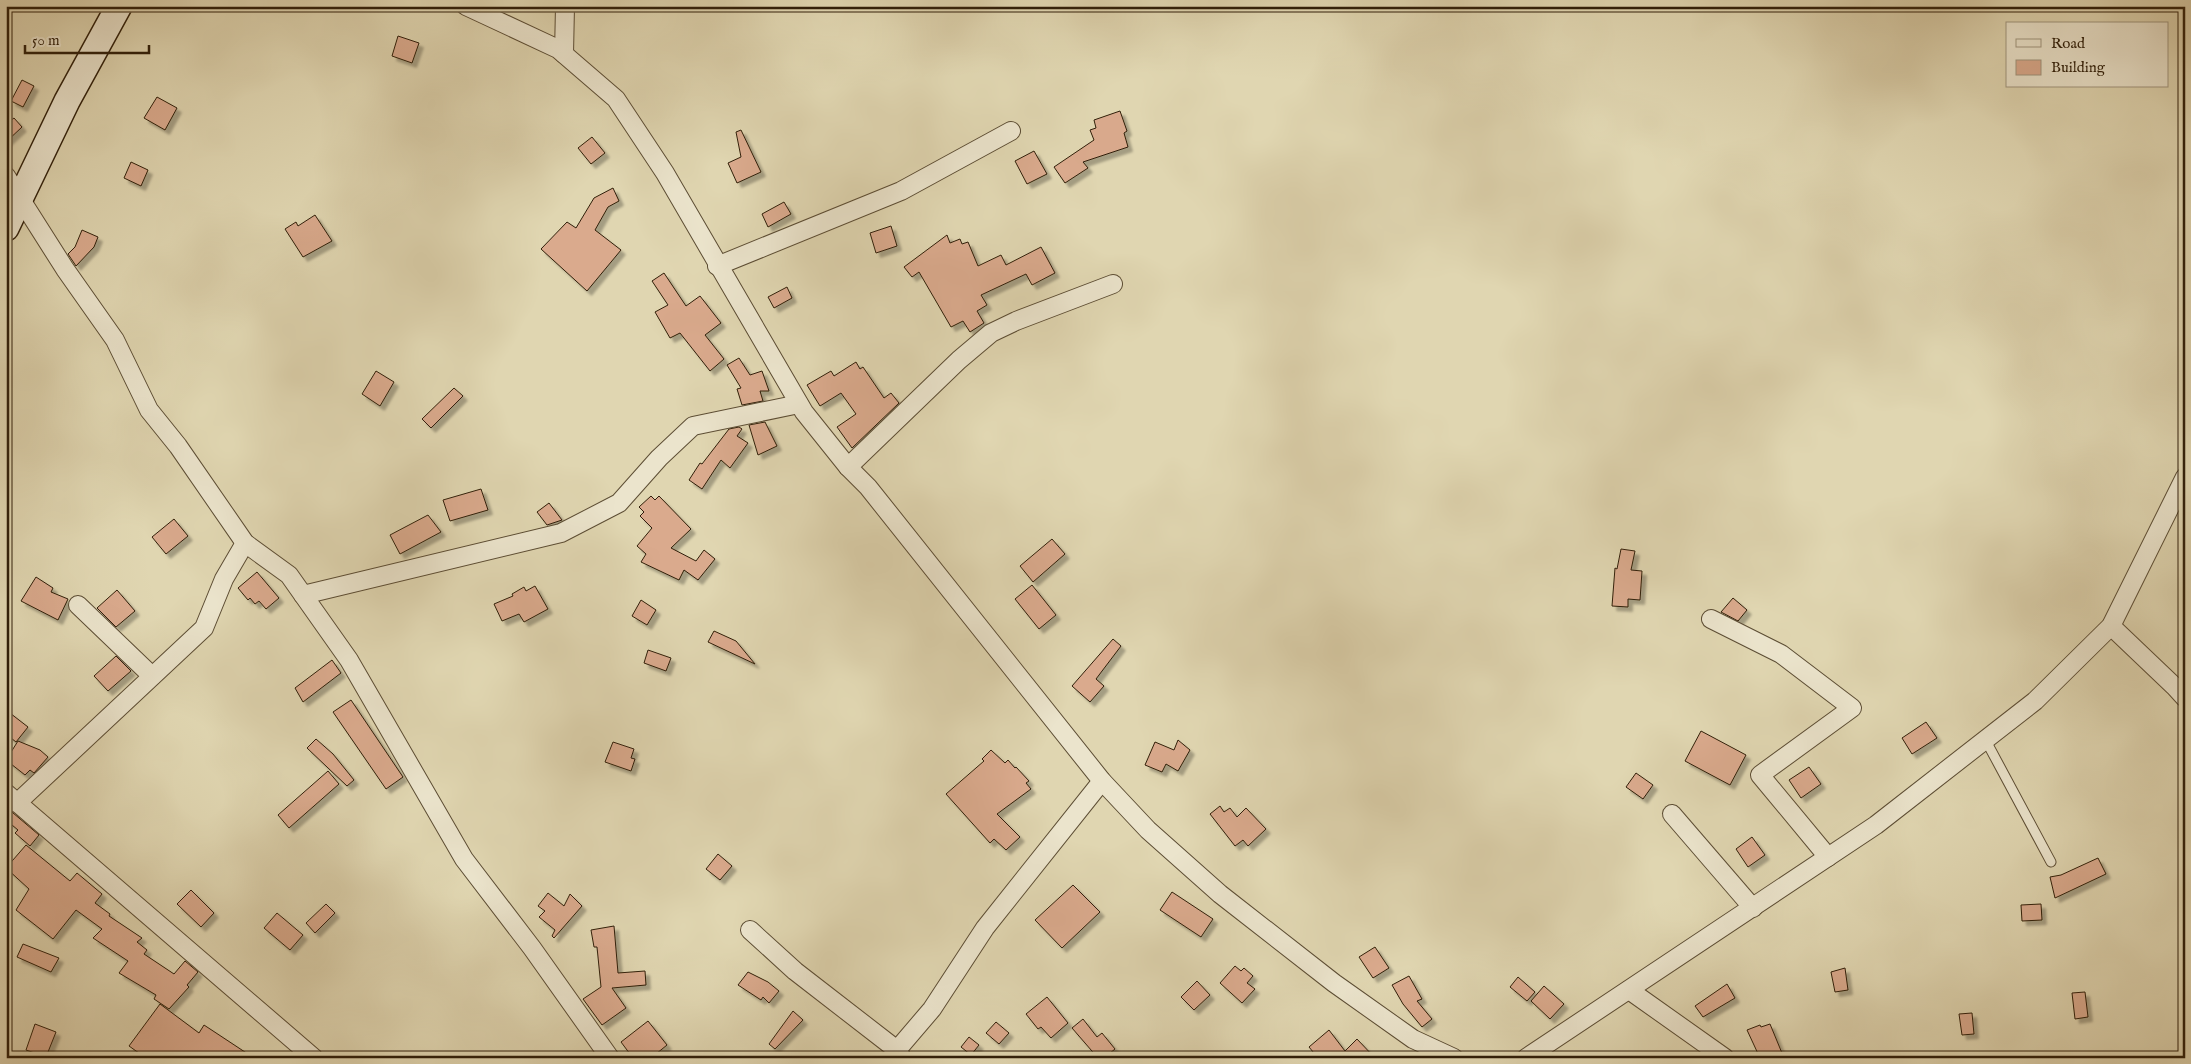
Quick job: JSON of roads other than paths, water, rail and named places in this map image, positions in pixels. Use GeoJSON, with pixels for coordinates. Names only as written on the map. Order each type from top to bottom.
{"type":"FeatureCollection","features":[{"type":"Feature","properties":{"kind":"street"},"geometry":{"type":"LineString","coordinates":[[6,228],[67,101],[119,6]]}},
{"type":"Feature","properties":{"kind":"street"},"geometry":{"type":"LineString","coordinates":[[466,6],[558,49],[616,99],[664,174],[799,404],[848,467],[868,487],[1102,781],[1148,830],[1220,894],[1334,982],[1414,1040],[1454,1058]]}},
{"type":"Feature","properties":{"kind":"street"},"geometry":{"type":"LineString","coordinates":[[564,54],[565,6]]}},
{"type":"Feature","properties":{"kind":"street"},"geometry":{"type":"LineString","coordinates":[[717,266],[901,191],[1011,131]]}},
{"type":"Feature","properties":{"kind":"street"},"geometry":{"type":"LineString","coordinates":[[6,176],[65,269],[115,340],[149,410],[178,446],[245,543],[289,575],[349,660],[464,859],[532,948],[610,1058]]}},
{"type":"Feature","properties":{"kind":"street"},"geometry":{"type":"LineString","coordinates":[[848,467],[959,360],[991,333],[1016,320],[1113,284]]}},
{"type":"Feature","properties":{"kind":"street"},"geometry":{"type":"LineString","coordinates":[[303,595],[560,533],[619,503],[659,458],[693,426],[799,404]]}},
{"type":"Feature","properties":{"kind":"street"},"geometry":{"type":"LineString","coordinates":[[1526,1058],[1876,825],[2035,701],[2111,626],[2185,477]]}},
{"type":"Feature","properties":{"kind":"street"},"geometry":{"type":"LineString","coordinates":[[245,543],[224,579],[204,628],[12,798],[314,1058]]}},
{"type":"Feature","properties":{"kind":"street"},"geometry":{"type":"LineString","coordinates":[[78,605],[152,676]]}},
{"type":"Feature","properties":{"kind":"street"},"geometry":{"type":"LineString","coordinates":[[1712,619],[1781,654],[1852,708],[1760,774],[1828,857]]}},
{"type":"Feature","properties":{"kind":"street"},"geometry":{"type":"LineString","coordinates":[[2111,626],[2185,698]]}},
{"type":"Feature","properties":{"kind":"street"},"geometry":{"type":"LineString","coordinates":[[750,930],[795,971],[899,1054],[932,1009],[986,928],[1102,781]]}},
{"type":"Feature","properties":{"kind":"street"},"geometry":{"type":"LineString","coordinates":[[1672,814],[1753,908]]}},
{"type":"Feature","properties":{"kind":"street"},"geometry":{"type":"LineString","coordinates":[[1629,990],[1725,1058]]}},
{"type":"Feature","properties":{"kind":"lane"},"geometry":{"type":"LineString","coordinates":[[1985,739],[2052,862]]}}]}
